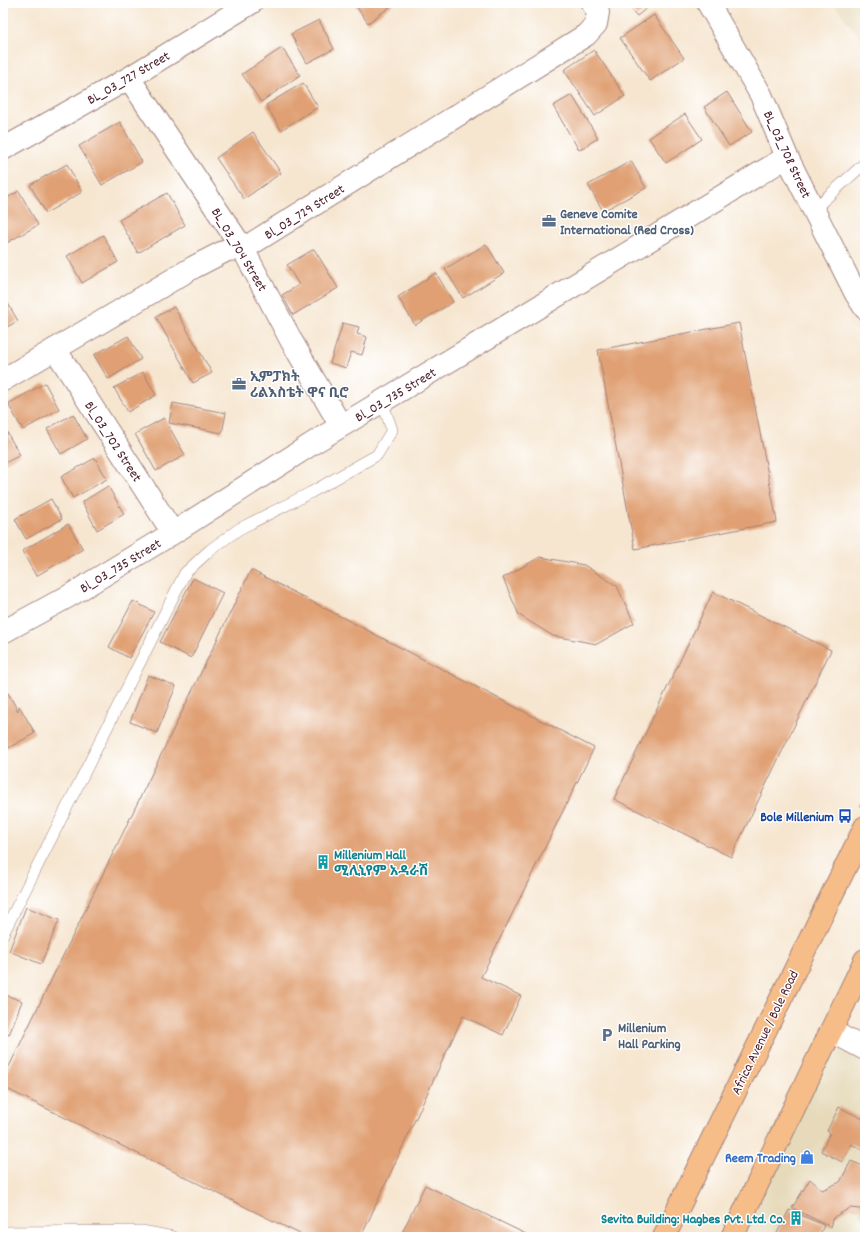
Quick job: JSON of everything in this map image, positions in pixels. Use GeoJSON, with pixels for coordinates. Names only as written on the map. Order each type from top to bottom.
{"type":"FeatureCollection","features":[{"type":"Feature","properties":{"kind":"main road","name":"Africa Avenue / Bole Road"},"geometry":{"type":"LineString","coordinates":[[664,1237],[865,827]]}},
{"type":"Feature","properties":{"kind":"main road"},"geometry":{"type":"LineString","coordinates":[[732,1237],[865,960]]}},
{"type":"Feature","properties":{"kind":"street","name":"BL_03_727 Street"},"geometry":{"type":"LineString","coordinates":[[3,149],[129,78],[251,3]]}},
{"type":"Feature","properties":{"kind":"street","name":"Bl_03_729 Street"},"geometry":{"type":"LineString","coordinates":[[3,380],[200,264],[227,250],[243,249],[586,34],[596,24],[598,12],[592,3]]}},
{"type":"Feature","properties":{"kind":"street","name":"BL_03_708 Street"},"geometry":{"type":"LineString","coordinates":[[708,3],[761,95],[787,157],[856,294],[865,308]]}},
{"type":"Feature","properties":{"kind":"street","name":"BL_03_704 Street"},"geometry":{"type":"LineString","coordinates":[[129,78],[243,249],[292,342],[341,426]]}},
{"type":"Feature","properties":{"kind":"street","name":"Bl_03_735 Street"},"geometry":{"type":"LineString","coordinates":[[3,632],[69,596],[173,534],[341,426],[787,157]]}},
{"type":"Feature","properties":{"kind":"street","name":"Bl_03_702 Street"},"geometry":{"type":"LineString","coordinates":[[55,349],[173,534]]}},
{"type":"Feature","properties":{"kind":"street"},"geometry":{"type":"LineString","coordinates":[[831,1031],[865,1049]]}},
{"type":"Feature","properties":{"kind":"lane"},"geometry":{"type":"LineString","coordinates":[[814,208],[865,163]]}},
{"type":"Feature","properties":{"kind":"lane"},"geometry":{"type":"LineString","coordinates":[[3,934],[185,573],[210,550],[239,529],[310,493],[377,455],[392,430],[382,401]]}},
{"type":"Feature","properties":{"kind":"lane"},"geometry":{"type":"LineString","coordinates":[[3,1232],[142,1231],[173,1237]]}},
{"type":"Feature","properties":{"kind":"shaded area"},"geometry":{"type":"Polygon","coordinates":[[[833,3],[865,3],[865,44],[833,3]]]}},
{"type":"Feature","properties":{"kind":"shaded area"},"geometry":{"type":"Polygon","coordinates":[[[829,1044],[865,1063],[865,1237],[737,1237],[829,1044]]]}},
{"type":"Feature","properties":{"kind":"building"},"geometry":{"type":"Polygon","coordinates":[[[354,3],[395,3],[368,23],[354,3]]]}},
{"type":"Feature","properties":{"kind":"building"},"geometry":{"type":"Polygon","coordinates":[[[626,3],[653,3],[637,16],[626,3]]]}},
{"type":"Feature","properties":{"kind":"building"},"geometry":{"type":"Polygon","coordinates":[[[654,15],[684,58],[650,81],[620,38],[654,15]]]}},
{"type":"Feature","properties":{"kind":"building"},"geometry":{"type":"Polygon","coordinates":[[[319,20],[334,49],[307,63],[291,34],[319,20]]]}},
{"type":"Feature","properties":{"kind":"building"},"geometry":{"type":"Polygon","coordinates":[[[282,48],[300,75],[261,102],[242,74],[282,48]]]}},
{"type":"Feature","properties":{"kind":"building"},"geometry":{"type":"Polygon","coordinates":[[[594,50],[625,96],[595,116],[564,70],[594,50]]]}},
{"type":"Feature","properties":{"kind":"building"},"geometry":{"type":"Polygon","coordinates":[[[303,83],[318,107],[281,130],[266,105],[303,83]]]}},
{"type":"Feature","properties":{"kind":"building"},"geometry":{"type":"Polygon","coordinates":[[[727,92],[752,132],[729,146],[704,107],[727,92]]]}},
{"type":"Feature","properties":{"kind":"building"},"geometry":{"type":"Polygon","coordinates":[[[572,95],[598,138],[579,150],[553,106],[572,95]]]}},
{"type":"Feature","properties":{"kind":"building"},"geometry":{"type":"Polygon","coordinates":[[[685,114],[702,139],[666,163],[649,138],[685,114]]]}},
{"type":"Feature","properties":{"kind":"building"},"geometry":{"type":"Polygon","coordinates":[[[120,122],[142,162],[102,185],[79,146],[120,122]]]}},
{"type":"Feature","properties":{"kind":"building"},"geometry":{"type":"Polygon","coordinates":[[[253,132],[281,173],[244,199],[216,158],[253,132]]]}},
{"type":"Feature","properties":{"kind":"building"},"geometry":{"type":"Polygon","coordinates":[[[631,161],[646,188],[603,211],[588,185],[631,161]]]}},
{"type":"Feature","properties":{"kind":"building"},"geometry":{"type":"Polygon","coordinates":[[[67,164],[82,192],[46,213],[30,185],[67,164]]]}},
{"type":"Feature","properties":{"kind":"building"},"geometry":{"type":"Polygon","coordinates":[[[19,191],[38,225],[3,245],[3,200],[19,191]]]}},
{"type":"Feature","properties":{"kind":"building"},"geometry":{"type":"Polygon","coordinates":[[[167,193],[185,225],[138,253],[119,220],[167,193]]]}},
{"type":"Feature","properties":{"kind":"building"},"geometry":{"type":"Polygon","coordinates":[[[103,235],[118,262],[82,283],[67,256],[103,235]]]}},
{"type":"Feature","properties":{"kind":"building"},"geometry":{"type":"Polygon","coordinates":[[[486,244],[504,273],[463,298],[445,269],[486,244]]]}},
{"type":"Feature","properties":{"kind":"building"},"geometry":{"type":"Polygon","coordinates":[[[314,249],[338,288],[293,315],[282,295],[299,285],[287,265],[314,249]]]}},
{"type":"Feature","properties":{"kind":"building"},"geometry":{"type":"Polygon","coordinates":[[[436,273],[453,302],[415,325],[398,297],[436,273]]]}},
{"type":"Feature","properties":{"kind":"building"},"geometry":{"type":"Polygon","coordinates":[[[3,295],[18,321],[3,329],[3,295]]]}},
{"type":"Feature","properties":{"kind":"building"},"geometry":{"type":"Polygon","coordinates":[[[174,307],[212,373],[193,383],[156,317],[174,307]]]}},
{"type":"Feature","properties":{"kind":"building"},"geometry":{"type":"Polygon","coordinates":[[[343,323],[359,327],[357,334],[367,337],[362,355],[351,352],[346,368],[330,363],[343,323]]]}},
{"type":"Feature","properties":{"kind":"building"},"geometry":{"type":"Polygon","coordinates":[[[739,323],[777,522],[635,549],[598,350],[739,323]]]}},
{"type":"Feature","properties":{"kind":"building"},"geometry":{"type":"Polygon","coordinates":[[[128,336],[141,359],[108,379],[94,355],[128,336]]]}},
{"type":"Feature","properties":{"kind":"building"},"geometry":{"type":"Polygon","coordinates":[[[143,372],[156,395],[128,412],[114,388],[143,372]]]}},
{"type":"Feature","properties":{"kind":"building"},"geometry":{"type":"Polygon","coordinates":[[[45,383],[59,409],[23,430],[8,404],[45,383]]]}},
{"type":"Feature","properties":{"kind":"building"},"geometry":{"type":"Polygon","coordinates":[[[173,403],[226,413],[222,433],[169,423],[173,403]]]}},
{"type":"Feature","properties":{"kind":"building"},"geometry":{"type":"Polygon","coordinates":[[[73,414],[87,439],[61,454],[47,429],[73,414]]]}},
{"type":"Feature","properties":{"kind":"building"},"geometry":{"type":"Polygon","coordinates":[[[164,418],[185,455],[156,471],[135,434],[164,418]]]}},
{"type":"Feature","properties":{"kind":"building"},"geometry":{"type":"Polygon","coordinates":[[[5,429],[20,455],[3,464],[3,431],[5,429]]]}},
{"type":"Feature","properties":{"kind":"building"},"geometry":{"type":"Polygon","coordinates":[[[95,458],[107,479],[73,498],[61,477],[95,458]]]}},
{"type":"Feature","properties":{"kind":"building"},"geometry":{"type":"Polygon","coordinates":[[[108,486],[124,514],[97,530],[82,502],[108,486]]]}},
{"type":"Feature","properties":{"kind":"building"},"geometry":{"type":"Polygon","coordinates":[[[51,499],[62,519],[26,539],[15,519],[51,499]]]}},
{"type":"Feature","properties":{"kind":"building"},"geometry":{"type":"Polygon","coordinates":[[[68,524],[83,549],[36,576],[22,551],[68,524]]]}},
{"type":"Feature","properties":{"kind":"building"},"geometry":{"type":"Polygon","coordinates":[[[540,557],[584,565],[617,586],[634,623],[597,644],[553,636],[519,615],[503,578],[540,557]]]}},
{"type":"Feature","properties":{"kind":"building","name":"Millenium Hall ሚሊኒየም አዳራሽ"},"geometry":{"type":"Polygon","coordinates":[[[251,570],[594,748],[481,977],[521,996],[503,1035],[463,1016],[361,1237],[306,1237],[3,1087],[3,1079],[251,570]]]}},
{"type":"Feature","properties":{"kind":"building"},"geometry":{"type":"Polygon","coordinates":[[[193,578],[223,593],[191,658],[160,642],[193,578]]]}},
{"type":"Feature","properties":{"kind":"building"},"geometry":{"type":"Polygon","coordinates":[[[713,592],[831,650],[731,857],[614,799],[713,592]]]}},
{"type":"Feature","properties":{"kind":"building"},"geometry":{"type":"Polygon","coordinates":[[[133,601],[154,612],[129,658],[109,647],[133,601]]]}},
{"type":"Feature","properties":{"kind":"building"},"geometry":{"type":"Polygon","coordinates":[[[148,675],[176,686],[157,733],[130,722],[148,675]]]}},
{"type":"Feature","properties":{"kind":"building"},"geometry":{"type":"Polygon","coordinates":[[[8,693],[18,711],[19,706],[35,733],[3,751],[3,696],[8,693]]]}},
{"type":"Feature","properties":{"kind":"building"},"geometry":{"type":"Polygon","coordinates":[[[26,907],[59,920],[41,964],[9,951],[26,907]]]}},
{"type":"Feature","properties":{"kind":"building"},"geometry":{"type":"Polygon","coordinates":[[[3,994],[22,1001],[9,1035],[3,1033],[3,994]]]}},
{"type":"Feature","properties":{"kind":"building"},"geometry":{"type":"Polygon","coordinates":[[[839,1107],[865,1120],[865,1151],[851,1144],[842,1162],[821,1151],[830,1133],[827,1131],[839,1107]]]}},
{"type":"Feature","properties":{"kind":"building"},"geometry":{"type":"Polygon","coordinates":[[[851,1161],[865,1167],[865,1217],[862,1217],[860,1209],[850,1208],[834,1217],[831,1227],[792,1208],[810,1179],[822,1190],[840,1182],[851,1161]]]}},
{"type":"Feature","properties":{"kind":"building"},"geometry":{"type":"Polygon","coordinates":[[[425,1185],[532,1237],[400,1237],[425,1185]]]}},
{"type":"Feature","properties":{"kind":"building","name":"Sevita Building: Hagbes Pvt. Ltd. Co."},"geometry":{"type":"Polygon","coordinates":[[[789,1210],[824,1225],[819,1237],[775,1237],[789,1210]]]}},
{"type":"Feature","properties":{"kind":"place","name":"Geneve Comite International (Red Cross)"},"geometry":{"type":"Point","coordinates":[549,221]}},
{"type":"Feature","properties":{"kind":"place","name":"ኢምፓክት ሪልእስቴት ዋና ቢሮ"},"geometry":{"type":"Point","coordinates":[239,384]}},
{"type":"Feature","properties":{"kind":"place","name":"Bole Millenium"},"geometry":{"type":"Point","coordinates":[845,816]}},
{"type":"Feature","properties":{"kind":"place","name":"Millenium Hall ሚሊኒየም አዳራሽ"},"geometry":{"type":"Point","coordinates":[323,862]}},
{"type":"Feature","properties":{"kind":"place","name":"Millenium Hall Parking"},"geometry":{"type":"Point","coordinates":[607,1035]}},
{"type":"Feature","properties":{"kind":"place","name":"Reem Trading"},"geometry":{"type":"Point","coordinates":[807,1157]}},
{"type":"Feature","properties":{"kind":"place","name":"Sevita Building: Hagbes Pvt. Ltd. Co."},"geometry":{"type":"Point","coordinates":[796,1218]}}]}
